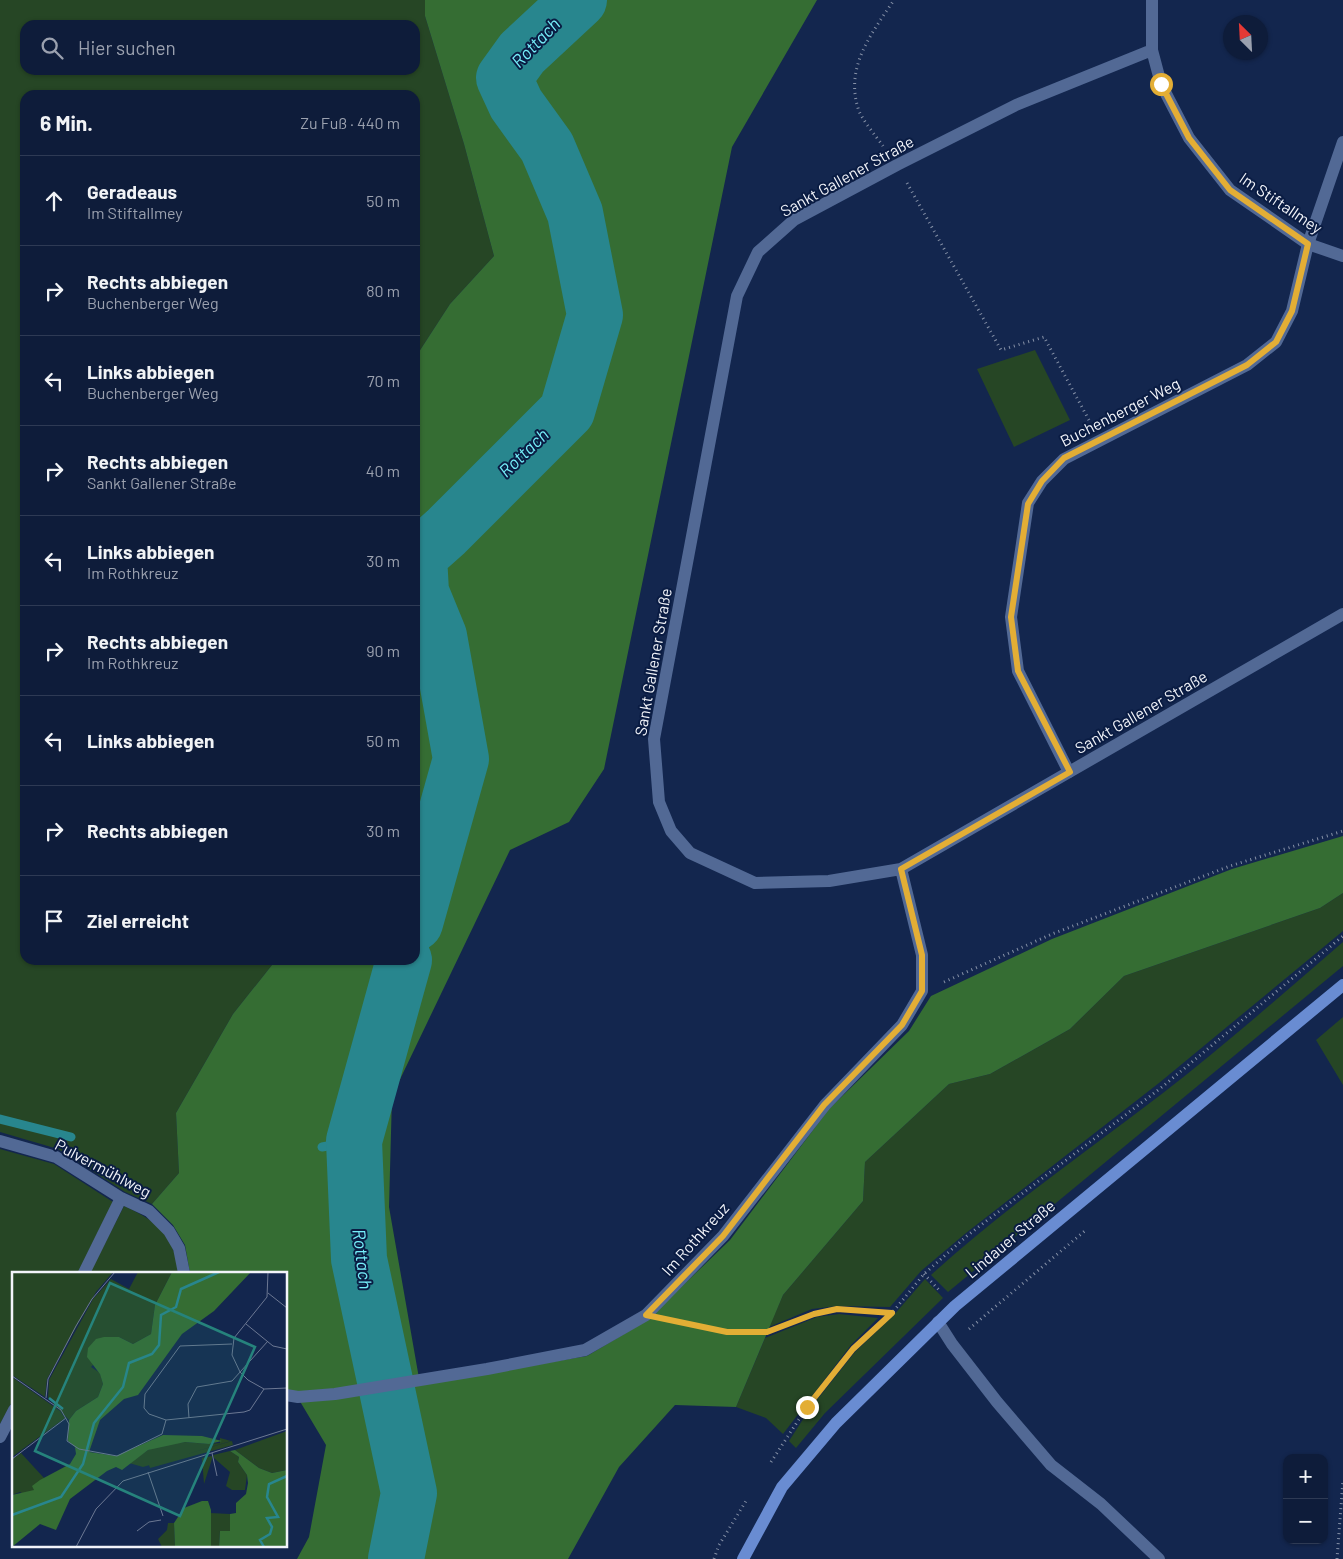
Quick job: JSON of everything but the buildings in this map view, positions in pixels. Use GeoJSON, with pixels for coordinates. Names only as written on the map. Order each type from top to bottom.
{"type":"FeatureCollection","features":[{"type":"Feature","properties":{"kind":"main road","name":"Lindauer Straße"},"geometry":{"type":"LineString","coordinates":[[743,1559],[782,1487],[836,1423],[938,1322],[1343,986]]}},
{"type":"Feature","properties":{"kind":"street","name":"Im Stiftallmey"},"geometry":{"type":"LineString","coordinates":[[1152,0],[1152,50],[1161,84],[1189,138],[1230,190],[1308,244],[1343,256]]}},
{"type":"Feature","properties":{"kind":"street","name":"Sankt Gallener Straße"},"geometry":{"type":"LineString","coordinates":[[1152,50],[1016,105],[896,165],[794,220],[758,252],[737,296],[654,739],[659,802],[670,831],[690,853],[755,883],[830,881],[901,869],[1343,614]]}},
{"type":"Feature","properties":{"kind":"street","name":"Buchenberger Weg"},"geometry":{"type":"LineString","coordinates":[[1070,772],[1018,671],[1011,617],[1028,504],[1042,481],[1064,458],[1247,365],[1276,342],[1292,311],[1308,244],[1343,142]]}},
{"type":"Feature","properties":{"kind":"street"},"geometry":{"type":"LineString","coordinates":[[901,869],[922,955],[922,991]]}},
{"type":"Feature","properties":{"kind":"street","name":"Im Rothkreuz"},"geometry":{"type":"LineString","coordinates":[[288,1395],[298,1397],[335,1394],[488,1369],[585,1350],[646,1315],[723,1236],[824,1105],[902,1025],[922,991]]}},
{"type":"Feature","properties":{"kind":"street","name":"Pulvermühlweg"},"geometry":{"type":"LineString","coordinates":[[0,1141],[56,1157],[121,1198],[150,1211],[169,1231],[179,1248],[184,1272]]}},
{"type":"Feature","properties":{"kind":"street"},"geometry":{"type":"LineString","coordinates":[[84,1272],[121,1198]]}},
{"type":"Feature","properties":{"kind":"street"},"geometry":{"type":"LineString","coordinates":[[938,1322],[952,1344],[997,1402],[1050,1465],[1101,1504],[1159,1559]]}},
{"type":"Feature","properties":{"kind":"street"},"geometry":{"type":"LineString","coordinates":[[0,1437],[12,1414]]}},
{"type":"Feature","properties":{"kind":"path"},"geometry":{"type":"LineString","coordinates":[[894,0],[864,45],[853,80],[858,110],[896,165],[1001,350],[1044,337],[1100,440]]}},
{"type":"Feature","properties":{"kind":"path"},"geometry":{"type":"LineString","coordinates":[[922,991],[1052,934],[1230,866],[1343,831]]}},
{"type":"Feature","properties":{"kind":"path"},"geometry":{"type":"LineString","coordinates":[[770,1464],[807,1407],[853,1349],[892,1313],[924,1274],[968,1235],[1162,1088],[1343,936]]}},
{"type":"Feature","properties":{"kind":"path"},"geometry":{"type":"LineString","coordinates":[[646,1315],[727,1332],[767,1332],[814,1314],[837,1309],[892,1313]]}},
{"type":"Feature","properties":{"kind":"path"},"geometry":{"type":"LineString","coordinates":[[1337,1559],[1343,1480]]}},
{"type":"Feature","properties":{"kind":"path"},"geometry":{"type":"LineString","coordinates":[[714,1559],[719,1545],[749,1496]]}},
{"type":"Feature","properties":{"kind":"green space"},"geometry":{"type":"Polygon","coordinates":[[[0,0],[425,0],[425,16],[464,144],[494,256],[450,304],[420,350],[420,90],[20,90],[20,965],[272,965],[233,1014],[176,1113],[179,1173],[152,1204],[125,1192],[58,1149],[0,1132],[0,0]]]}},
{"type":"Feature","properties":{"kind":"green space"},"geometry":{"type":"Polygon","coordinates":[[[425,0],[817,0],[732,147],[604,769],[569,822],[510,850],[392,1096],[389,1207],[420,1384],[587,1356],[646,1321],[730,1240],[829,1109],[909,1031],[931,996],[1052,939],[1232,869],[1343,836],[1343,893],[1320,908],[1124,976],[1070,1029],[990,1074],[949,1084],[865,1162],[863,1201],[783,1295],[736,1407],[675,1405],[619,1467],[568,1559],[297,1559],[309,1537],[326,1445],[295,1393],[288,1392],[288,1272],[190,1272],[185,1245],[173,1225],[152,1204],[179,1173],[176,1113],[233,1014],[272,965],[420,965],[420,350],[450,304],[494,256],[464,144],[425,16],[425,0]]]}},
{"type":"Feature","properties":{"kind":"green space"},"geometry":{"type":"Polygon","coordinates":[[[1035,350],[1070,420],[1014,447],[977,369],[1035,350]]]}},
{"type":"Feature","properties":{"kind":"green space"},"geometry":{"type":"Polygon","coordinates":[[[1343,893],[1343,931],[1159,1083],[966,1233],[921,1271],[890,1307],[837,1306],[812,1309],[769,1327],[783,1295],[863,1201],[865,1162],[949,1084],[990,1074],[1070,1029],[1124,976],[1320,908],[1343,893]]]}},
{"type":"Feature","properties":{"kind":"green space"},"geometry":{"type":"Polygon","coordinates":[[[1343,942],[1343,966],[948,1292],[931,1275],[1015,1204],[1186,1075],[1343,942]]]}},
{"type":"Feature","properties":{"kind":"green space"},"geometry":{"type":"Polygon","coordinates":[[[1343,1017],[1343,1085],[1316,1040],[1343,1017]]]}},
{"type":"Feature","properties":{"kind":"green space"},"geometry":{"type":"Polygon","coordinates":[[[0,1149],[54,1164],[113,1202],[78,1272],[12,1272],[12,1402],[0,1424],[0,1149]]]}},
{"type":"Feature","properties":{"kind":"green space"},"geometry":{"type":"Polygon","coordinates":[[[124,1206],[139,1213],[165,1234],[174,1252],[178,1272],[91,1272],[124,1206]]]}},
{"type":"Feature","properties":{"kind":"green space"},"geometry":{"type":"Polygon","coordinates":[[[925,1279],[943,1298],[825,1413],[796,1448],[789,1441],[809,1410],[855,1352],[893,1316],[925,1279]]]}},
{"type":"Feature","properties":{"kind":"green space"},"geometry":{"type":"Polygon","coordinates":[[[839,1314],[878,1318],[851,1345],[783,1434],[766,1418],[736,1407],[765,1338],[817,1317],[839,1314]]]}},
{"type":"Feature","properties":{"kind":"waterway","name":"Rottach"},"geometry":{"type":"LineString","coordinates":[[420,555],[446,532],[567,411],[595,315],[575,213],[547,147],[516,104],[504,78],[522,53],[579,0]]}},
{"type":"Feature","properties":{"kind":"waterway","name":"Rottach"},"geometry":{"type":"LineString","coordinates":[[420,574],[421,592],[439,636],[461,759],[420,905]]}},
{"type":"Feature","properties":{"kind":"waterway","name":"Rottach"},"geometry":{"type":"LineString","coordinates":[[396,1559],[409,1493],[359,1259],[354,1141],[403,965]]}},
{"type":"Feature","properties":{"kind":"waterway"},"geometry":{"type":"LineString","coordinates":[[0,1119],[71,1137]]}},
{"type":"Feature","properties":{"kind":"waterway"},"geometry":{"type":"LineString","coordinates":[[322,1147],[354,1141]]}},
{"type":"Feature","properties":{"kind":"route"},"geometry":{"type":"LineString","coordinates":[[807,1407],[853,1349],[892,1313],[837,1309],[814,1314],[767,1332],[727,1332],[646,1315],[723,1236],[824,1105],[902,1025],[922,991],[922,955],[901,869],[1070,772],[1018,671],[1011,617],[1028,504],[1042,481],[1064,458],[1247,365],[1276,342],[1292,311],[1308,244],[1230,190],[1189,138],[1161,84]]}}]}
